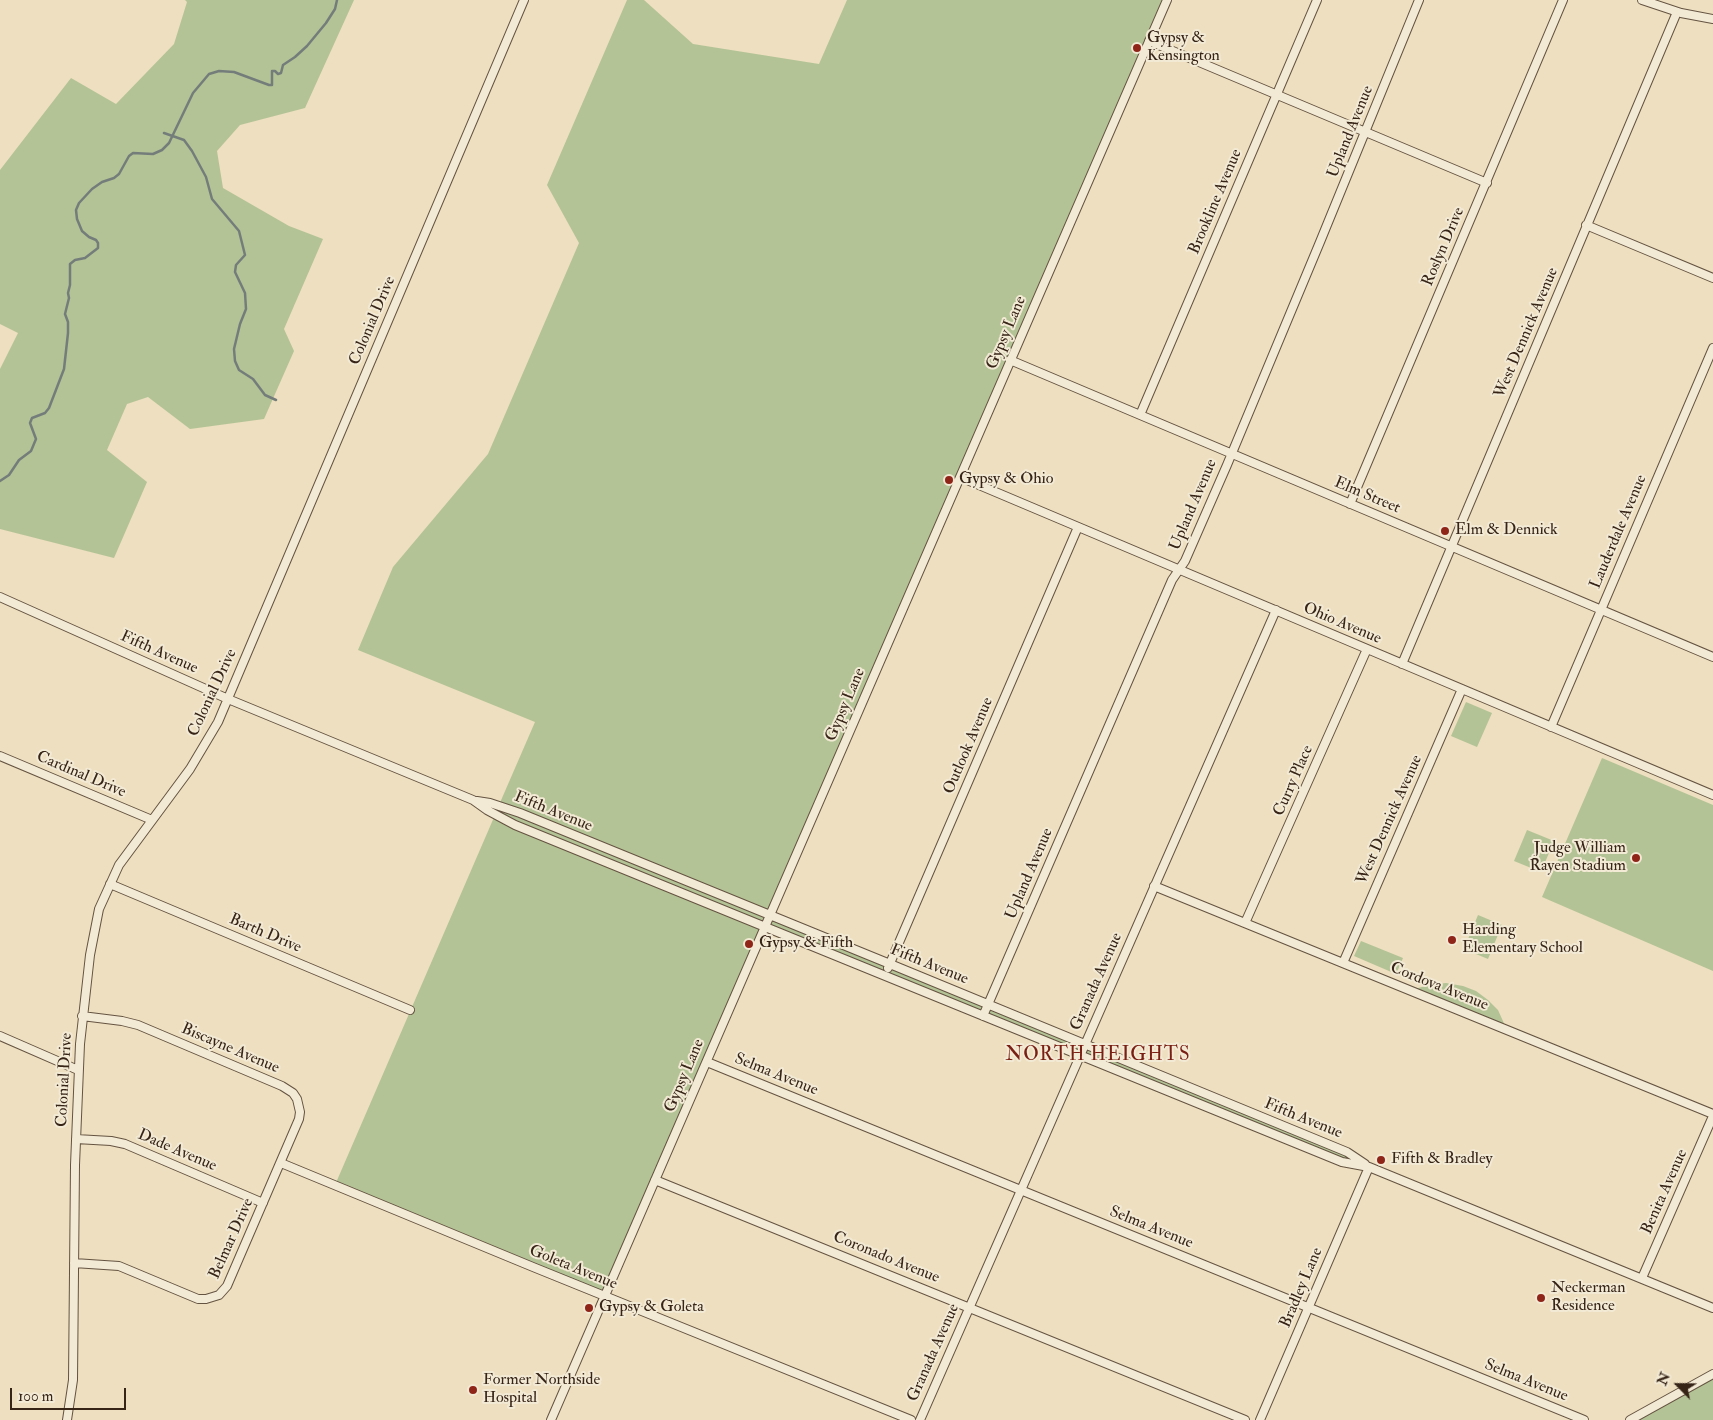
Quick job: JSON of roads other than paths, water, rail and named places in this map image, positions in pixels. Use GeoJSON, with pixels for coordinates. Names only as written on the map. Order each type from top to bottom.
{"type":"FeatureCollection","features":[{"type":"Feature","properties":{"kind":"street","name":"Colonial Drive"},"geometry":{"type":"LineString","coordinates":[[67,1420],[73,1380],[78,1070],[82,1016],[93,933],[102,902],[123,859],[190,768],[210,736],[228,699],[524,0]]}},
{"type":"Feature","properties":{"kind":"street","name":"Gypsy Lane"},"geometry":{"type":"LineString","coordinates":[[551,1420],[1167,0]]}},
{"type":"Feature","properties":{"kind":"street","name":"Brookline Avenue"},"geometry":{"type":"LineString","coordinates":[[1140,415],[1317,0]]}},
{"type":"Feature","properties":{"kind":"street","name":"Upland Avenue"},"geometry":{"type":"LineString","coordinates":[[984,1016],[1172,580],[1185,561],[1231,454],[1419,0]]}},
{"type":"Feature","properties":{"kind":"street","name":"Roslyn Drive"},"geometry":{"type":"LineString","coordinates":[[1350,504],[1564,0]]}},
{"type":"Feature","properties":{"kind":"street"},"geometry":{"type":"LineString","coordinates":[[1642,0],[1677,12],[1713,19]]}},
{"type":"Feature","properties":{"kind":"street"},"geometry":{"type":"LineString","coordinates":[[1667,8],[1670,0]]}},
{"type":"Feature","properties":{"kind":"street","name":"West Dennick Avenue"},"geometry":{"type":"LineString","coordinates":[[1402,664],[1677,12]]}},
{"type":"Feature","properties":{"kind":"street"},"geometry":{"type":"LineString","coordinates":[[1149,41],[1487,182]]}},
{"type":"Feature","properties":{"kind":"street"},"geometry":{"type":"LineString","coordinates":[[1586,225],[1713,278]]}},
{"type":"Feature","properties":{"kind":"street","name":"Lauderdale Avenue"},"geometry":{"type":"LineString","coordinates":[[1552,727],[1713,348]]}},
{"type":"Feature","properties":{"kind":"street","name":"Elm Street"},"geometry":{"type":"LineString","coordinates":[[1010,360],[1713,657]]}},
{"type":"Feature","properties":{"kind":"street","name":"Ohio Avenue"},"geometry":{"type":"LineString","coordinates":[[960,477],[1713,795]]}},
{"type":"Feature","properties":{"kind":"street","name":"Outlook Avenue"},"geometry":{"type":"LineString","coordinates":[[885,975],[1078,527]]}},
{"type":"Feature","properties":{"kind":"street","name":"Fifth Avenue"},"geometry":{"type":"LineString","coordinates":[[0,597],[228,699],[473,800],[490,803],[520,813],[890,964],[1347,1152],[1369,1167]]}},
{"type":"Feature","properties":{"kind":"street","name":"Granada Avenue"},"geometry":{"type":"LineString","coordinates":[[920,1420],[1276,610]]}},
{"type":"Feature","properties":{"kind":"street","name":"Curry Place"},"geometry":{"type":"LineString","coordinates":[[1245,923],[1367,649]]}},
{"type":"Feature","properties":{"kind":"street","name":"West Dennick Avenue"},"geometry":{"type":"LineString","coordinates":[[1342,963],[1462,689]]}},
{"type":"Feature","properties":{"kind":"street","name":"Cardinal Drive"},"geometry":{"type":"LineString","coordinates":[[0,756],[152,820]]}},
{"type":"Feature","properties":{"kind":"street","name":"Fifth Avenue"},"geometry":{"type":"LineString","coordinates":[[473,800],[515,825],[765,928],[885,975],[1342,1162],[1369,1167],[1713,1308]]}},
{"type":"Feature","properties":{"kind":"street","name":"Barth Drive"},"geometry":{"type":"LineString","coordinates":[[110,884],[410,1010]]}},
{"type":"Feature","properties":{"kind":"street","name":"Cordova Avenue"},"geometry":{"type":"LineString","coordinates":[[1154,886],[1713,1115]]}},
{"type":"Feature","properties":{"kind":"street","name":"Biscayne Avenue"},"geometry":{"type":"LineString","coordinates":[[82,1016],[138,1025],[288,1089],[297,1099],[300,1112],[299,1119],[281,1163]]}},
{"type":"Feature","properties":{"kind":"street"},"geometry":{"type":"LineString","coordinates":[[0,1036],[78,1070]]}},
{"type":"Feature","properties":{"kind":"street","name":"Selma Avenue"},"geometry":{"type":"LineString","coordinates":[[707,1062],[1584,1420]]}},
{"type":"Feature","properties":{"kind":"street","name":"Benita Avenue"},"geometry":{"type":"LineString","coordinates":[[1642,1278],[1713,1115]]}},
{"type":"Feature","properties":{"kind":"street","name":"Dade Avenue"},"geometry":{"type":"LineString","coordinates":[[76,1139],[111,1141],[125,1144],[263,1203]]}},
{"type":"Feature","properties":{"kind":"street","name":"Belmar Drive"},"geometry":{"type":"LineString","coordinates":[[74,1263],[119,1266],[193,1298],[213,1298],[227,1286],[281,1163]]}},
{"type":"Feature","properties":{"kind":"street","name":"Goleta Avenue"},"geometry":{"type":"LineString","coordinates":[[281,1163],[911,1420]]}},
{"type":"Feature","properties":{"kind":"street","name":"Bradley Lane"},"geometry":{"type":"LineString","coordinates":[[1260,1420],[1369,1167]]}},
{"type":"Feature","properties":{"kind":"street","name":"Coronado Avenue"},"geometry":{"type":"LineString","coordinates":[[655,1180],[1246,1420]]}},
{"type":"Feature","properties":{"kind":"street"},"geometry":{"type":"LineString","coordinates":[[1630,1420],[1713,1374]]}},
{"type":"Feature","properties":{"kind":"waterway"},"geometry":{"type":"LineString","coordinates":[[0,481],[9,475],[19,460],[31,451],[36,439],[30,423],[32,418],[45,413],[49,408],[64,369],[68,333],[68,322],[65,314],[69,298],[70,264],[75,260],[85,258],[98,248],[96,240],[82,231],[77,219],[76,210],[79,203],[92,189],[119,174],[129,156],[133,153],[153,154],[162,150],[169,143],[193,93],[209,74],[219,71],[234,72],[272,85],[272,71],[278,74],[281,73],[283,65],[307,46],[326,23],[335,9],[337,0]]}},
{"type":"Feature","properties":{"kind":"waterway"},"geometry":{"type":"LineString","coordinates":[[164,133],[184,140],[206,177],[212,199],[239,231],[245,255],[236,265],[235,272],[245,293],[246,309],[234,349],[235,361],[239,370],[253,379],[265,395],[276,400]]}},
{"type":"Feature","properties":{"kind":"place","name":"Gypsy & Kensington"},"geometry":{"type":"Point","coordinates":[1137,48]}},
{"type":"Feature","properties":{"kind":"place","name":"Gypsy & Ohio"},"geometry":{"type":"Point","coordinates":[949,480]}},
{"type":"Feature","properties":{"kind":"place","name":"Elm & Dennick"},"geometry":{"type":"Point","coordinates":[1445,531]}},
{"type":"Feature","properties":{"kind":"place","name":"Judge William Rayen Stadium"},"geometry":{"type":"Point","coordinates":[1636,858]}},
{"type":"Feature","properties":{"kind":"place","name":"Harding Elementary School"},"geometry":{"type":"Point","coordinates":[1452,940]}},
{"type":"Feature","properties":{"kind":"place","name":"Gypsy & Fifth"},"geometry":{"type":"Point","coordinates":[749,944]}},
{"type":"Feature","properties":{"kind":"place","name":"Fifth & Bradley"},"geometry":{"type":"Point","coordinates":[1381,1160]}},
{"type":"Feature","properties":{"kind":"place","name":"Neckerman Residence"},"geometry":{"type":"Point","coordinates":[1541,1298]}},
{"type":"Feature","properties":{"kind":"place","name":"Gypsy & Goleta"},"geometry":{"type":"Point","coordinates":[589,1308]}},
{"type":"Feature","properties":{"kind":"place","name":"Former Northside Hospital"},"geometry":{"type":"Point","coordinates":[473,1390]}},
{"type":"Feature","properties":{"kind":"district","name":"NORTH HEIGHTS"},"geometry":{"type":"Point","coordinates":[1098,1056]}}]}
